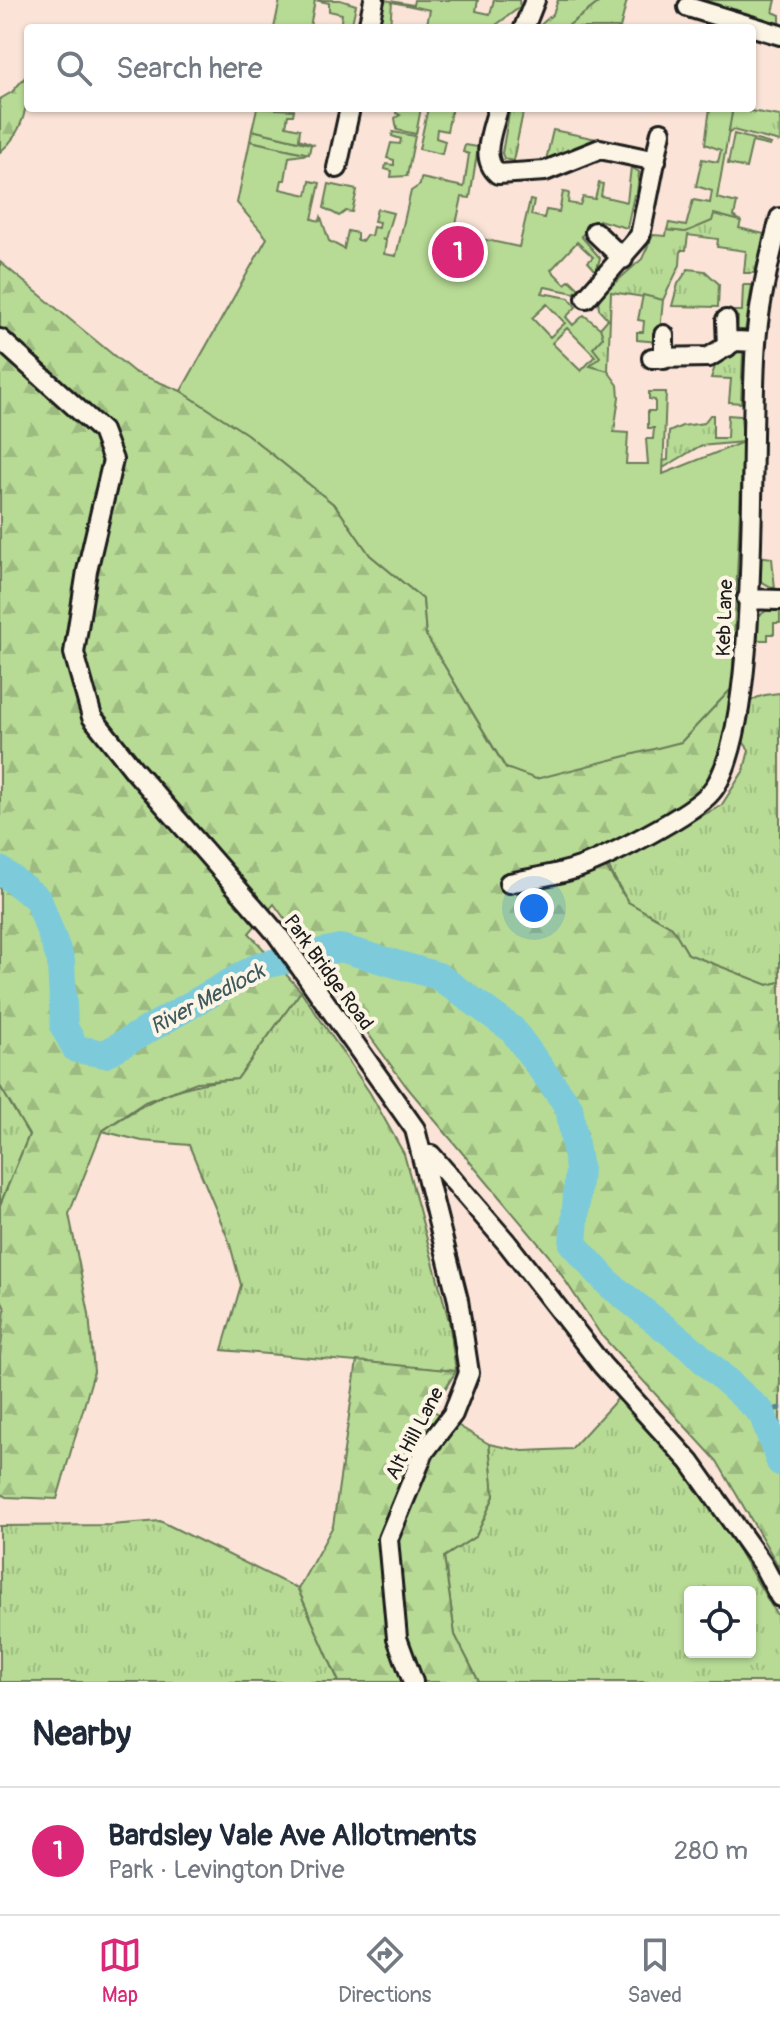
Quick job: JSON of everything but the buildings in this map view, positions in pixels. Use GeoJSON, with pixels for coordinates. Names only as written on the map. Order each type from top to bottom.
{"type":"FeatureCollection","features":[{"type":"Feature","properties":{"kind":"street"},"geometry":{"type":"LineString","coordinates":[[369,24],[374,0]]}},
{"type":"Feature","properties":{"kind":"street"},"geometry":{"type":"LineString","coordinates":[[526,24],[535,0]]}},
{"type":"Feature","properties":{"kind":"street"},"geometry":{"type":"LineString","coordinates":[[688,7],[744,24]]}},
{"type":"Feature","properties":{"kind":"street"},"geometry":{"type":"LineString","coordinates":[[756,28],[780,35]]}},
{"type":"Feature","properties":{"kind":"street"},"geometry":{"type":"LineString","coordinates":[[337,168],[349,112]]}},
{"type":"Feature","properties":{"kind":"street"},"geometry":{"type":"LineString","coordinates":[[497,112],[488,163],[498,174],[545,171],[600,149],[656,161]]}},
{"type":"Feature","properties":{"kind":"street"},"geometry":{"type":"LineString","coordinates":[[586,298],[640,236],[661,132]]}},
{"type":"Feature","properties":{"kind":"street","name":"Keb Lane"},"geometry":{"type":"LineString","coordinates":[[509,883],[580,867],[682,814],[712,791],[734,742],[743,684],[756,342],[779,227]]}},
{"type":"Feature","properties":{"kind":"street"},"geometry":{"type":"LineString","coordinates":[[595,232],[623,259]]}},
{"type":"Feature","properties":{"kind":"street"},"geometry":{"type":"LineString","coordinates":[[726,320],[727,347]]}},
{"type":"Feature","properties":{"kind":"street"},"geometry":{"type":"LineString","coordinates":[[664,335],[658,358],[709,357],[735,341],[756,342]]}},
{"type":"Feature","properties":{"kind":"street","name":"Park Bridge Road"},"geometry":{"type":"LineString","coordinates":[[0,339],[102,431],[113,460],[87,571],[74,653],[92,717],[134,770],[277,934],[415,1129],[423,1156],[431,1155],[507,1243],[550,1303],[602,1365],[690,1462],[763,1565],[780,1597]]}},
{"type":"Feature","properties":{"kind":"street"},"geometry":{"type":"LineString","coordinates":[[747,599],[780,600]]}},
{"type":"Feature","properties":{"kind":"street","name":"Alt Hill Lane"},"geometry":{"type":"LineString","coordinates":[[413,1682],[397,1638],[388,1539],[424,1452],[453,1414],[469,1373],[458,1300],[423,1156]]}},
{"type":"Feature","properties":{"kind":"green space"},"geometry":{"type":"Polygon","coordinates":[[[280,0],[315,0],[311,24],[275,24],[280,0]]]}},
{"type":"Feature","properties":{"kind":"green space"},"geometry":{"type":"Polygon","coordinates":[[[315,0],[340,0],[356,5],[352,24],[341,24],[342,14],[329,11],[329,3],[315,0]]]}},
{"type":"Feature","properties":{"kind":"green space"},"geometry":{"type":"Polygon","coordinates":[[[385,0],[413,5],[414,0],[478,0],[476,11],[490,14],[494,0],[519,0],[520,7],[497,24],[427,24],[430,10],[392,2],[390,24],[380,24],[385,0]]]}},
{"type":"Feature","properties":{"kind":"green space"},"geometry":{"type":"Polygon","coordinates":[[[558,0],[602,0],[570,24],[542,24],[553,14],[558,0]]]}},
{"type":"Feature","properties":{"kind":"green space"},"geometry":{"type":"Polygon","coordinates":[[[602,0],[627,0],[621,24],[570,24],[602,0]]]}},
{"type":"Feature","properties":{"kind":"green space"},"geometry":{"type":"Polygon","coordinates":[[[704,0],[776,0],[773,12],[780,15],[780,30],[709,5],[704,0]]]}},
{"type":"Feature","properties":{"kind":"green space"},"geometry":{"type":"Polygon","coordinates":[[[24,78],[23,117],[15,136],[0,152],[0,99],[12,92],[24,78]]]}},
{"type":"Feature","properties":{"kind":"green space"},"geometry":{"type":"Polygon","coordinates":[[[256,112],[294,112],[288,115],[286,126],[300,129],[299,139],[315,145],[252,130],[256,112]]]}},
{"type":"Feature","properties":{"kind":"green space"},"geometry":{"type":"Polygon","coordinates":[[[420,112],[416,134],[397,130],[395,118],[400,115],[396,113],[420,112]]]}},
{"type":"Feature","properties":{"kind":"green space"},"geometry":{"type":"Polygon","coordinates":[[[427,112],[451,112],[447,131],[437,129],[436,138],[445,141],[442,154],[419,149],[427,112]]]}},
{"type":"Feature","properties":{"kind":"green space"},"geometry":{"type":"Polygon","coordinates":[[[509,112],[523,112],[513,161],[504,159],[502,153],[509,112]]]}},
{"type":"Feature","properties":{"kind":"green space"},"geometry":{"type":"Polygon","coordinates":[[[709,112],[731,112],[717,198],[737,203],[734,216],[741,221],[714,214],[712,221],[686,232],[667,230],[669,223],[686,226],[693,200],[710,203],[712,191],[696,186],[702,159],[718,162],[721,150],[705,144],[709,112]]]}},
{"type":"Feature","properties":{"kind":"green space"},"geometry":{"type":"Polygon","coordinates":[[[732,112],[780,116],[780,142],[733,130],[727,135],[732,112]]]}},
{"type":"Feature","properties":{"kind":"green space"},"geometry":{"type":"Polygon","coordinates":[[[252,130],[311,144],[309,154],[250,141],[252,130]]]}},
{"type":"Feature","properties":{"kind":"green space"},"geometry":{"type":"Polygon","coordinates":[[[553,130],[597,139],[546,160],[553,130]]]}},
{"type":"Feature","properties":{"kind":"green space"},"geometry":{"type":"Polygon","coordinates":[[[393,132],[415,136],[407,176],[391,177],[392,171],[385,169],[386,164],[394,165],[394,160],[387,158],[391,143],[400,144],[401,139],[392,136],[393,132]]]}},
{"type":"Feature","properties":{"kind":"green space"},"geometry":{"type":"Polygon","coordinates":[[[734,134],[771,144],[752,142],[746,168],[728,164],[734,134]]]}},
{"type":"Feature","properties":{"kind":"green space"},"geometry":{"type":"Polygon","coordinates":[[[250,141],[309,154],[289,157],[280,189],[307,195],[310,181],[320,183],[312,219],[320,221],[321,217],[329,241],[344,249],[348,231],[357,233],[357,240],[362,241],[366,235],[371,236],[373,227],[378,228],[379,222],[374,221],[377,209],[393,213],[385,239],[382,239],[386,241],[384,254],[396,256],[411,191],[420,185],[421,178],[464,187],[469,154],[463,152],[465,145],[478,147],[470,198],[462,197],[454,233],[519,247],[530,200],[534,201],[531,215],[544,218],[546,210],[559,212],[563,192],[569,193],[568,203],[580,205],[583,197],[595,199],[599,183],[603,184],[601,196],[627,202],[631,167],[639,172],[637,195],[634,195],[627,228],[599,220],[581,236],[600,258],[596,271],[588,262],[593,257],[577,242],[551,270],[565,284],[570,280],[579,289],[574,293],[545,287],[542,293],[569,298],[576,307],[566,317],[573,325],[584,315],[600,328],[603,337],[593,348],[600,357],[590,366],[608,371],[618,385],[614,432],[628,433],[626,464],[648,464],[646,439],[653,439],[654,428],[648,428],[648,411],[655,411],[655,400],[649,399],[649,392],[666,392],[663,474],[743,442],[732,688],[681,742],[536,779],[506,768],[426,635],[423,599],[370,555],[336,506],[247,434],[181,391],[267,238],[237,203],[250,141]],[[547,304],[532,318],[550,337],[565,323],[547,304]],[[567,328],[552,343],[581,371],[595,356],[567,328]]]}},
{"type":"Feature","properties":{"kind":"green space"},"geometry":{"type":"Polygon","coordinates":[[[329,184],[357,190],[352,212],[346,211],[339,216],[324,208],[329,184]]]}},
{"type":"Feature","properties":{"kind":"green space"},"geometry":{"type":"Polygon","coordinates":[[[714,214],[741,221],[739,228],[764,234],[755,273],[744,273],[746,251],[717,247],[718,239],[688,235],[686,250],[681,250],[680,265],[663,300],[611,292],[608,371],[590,366],[599,357],[593,348],[603,337],[600,328],[608,319],[599,309],[598,298],[642,259],[653,235],[666,236],[667,230],[686,232],[714,214]]]}},
{"type":"Feature","properties":{"kind":"green space"},"geometry":{"type":"Polygon","coordinates":[[[0,262],[134,372],[181,391],[247,434],[336,506],[370,555],[423,599],[426,635],[506,769],[681,742],[732,688],[725,745],[709,784],[676,811],[595,850],[628,902],[672,927],[688,954],[768,985],[780,982],[780,1569],[717,1461],[601,1335],[549,1256],[406,1086],[274,904],[249,933],[301,991],[237,1079],[197,1082],[145,1102],[102,1131],[69,1214],[89,1314],[94,1372],[57,1499],[6,1497],[0,1493],[0,1356],[5,1309],[0,1297],[0,1205],[29,1135],[0,1086],[0,262]]]}},
{"type":"Feature","properties":{"kind":"green space"},"geometry":{"type":"Polygon","coordinates":[[[688,269],[705,271],[719,284],[718,307],[672,306],[678,284],[688,269]]]}},
{"type":"Feature","properties":{"kind":"green space"},"geometry":{"type":"Polygon","coordinates":[[[743,285],[752,285],[745,332],[737,333],[738,317],[734,316],[734,311],[742,311],[743,285]]]}},
{"type":"Feature","properties":{"kind":"green space"},"geometry":{"type":"Polygon","coordinates":[[[643,295],[663,300],[659,342],[637,340],[637,332],[643,332],[644,321],[638,320],[643,295]]]}},
{"type":"Feature","properties":{"kind":"green space"},"geometry":{"type":"Polygon","coordinates":[[[733,350],[743,350],[741,403],[729,402],[731,379],[711,378],[717,361],[733,350]]]}},
{"type":"Feature","properties":{"kind":"green space"},"geometry":{"type":"Polygon","coordinates":[[[713,415],[713,438],[727,438],[728,415],[741,416],[743,442],[700,446],[663,468],[663,461],[668,460],[669,432],[682,426],[704,423],[713,415]]]}},
{"type":"Feature","properties":{"kind":"green space"},"geometry":{"type":"Polygon","coordinates":[[[759,556],[772,558],[775,589],[760,581],[759,556]]]}},
{"type":"Feature","properties":{"kind":"green space"},"geometry":{"type":"Polygon","coordinates":[[[766,611],[780,611],[780,623],[774,623],[774,634],[768,634],[768,640],[756,640],[757,617],[766,611]]]}},
{"type":"Feature","properties":{"kind":"green space"},"geometry":{"type":"Polygon","coordinates":[[[780,693],[780,982],[768,985],[688,954],[672,927],[628,902],[606,863],[721,806],[744,770],[749,750],[742,740],[748,704],[759,697],[780,693]]]}},
{"type":"Feature","properties":{"kind":"green space"},"geometry":{"type":"Polygon","coordinates":[[[301,991],[370,1093],[404,1154],[449,1321],[456,1371],[222,1350],[241,1285],[229,1241],[189,1145],[142,1141],[102,1131],[165,1094],[198,1084],[237,1079],[301,991]]]}},
{"type":"Feature","properties":{"kind":"green space"},"geometry":{"type":"Polygon","coordinates":[[[0,1086],[29,1135],[0,1205],[0,1086]]]}},
{"type":"Feature","properties":{"kind":"green space"},"geometry":{"type":"Polygon","coordinates":[[[357,1361],[456,1371],[432,1410],[489,1444],[494,1496],[476,1536],[444,1557],[455,1635],[479,1682],[339,1682],[298,1589],[333,1526],[357,1361]]]}},
{"type":"Feature","properties":{"kind":"green space"},"geometry":{"type":"Polygon","coordinates":[[[619,1397],[701,1487],[777,1615],[780,1682],[479,1682],[455,1635],[444,1557],[476,1536],[494,1496],[489,1444],[523,1451],[571,1449],[619,1397]]]}},
{"type":"Feature","properties":{"kind":"green space"},"geometry":{"type":"Polygon","coordinates":[[[160,1521],[298,1589],[339,1682],[0,1682],[0,1526],[111,1525],[160,1521]]]}},
{"type":"Feature","properties":{"kind":"waterway","name":"River Medlock"},"geometry":{"type":"LineString","coordinates":[[0,870],[38,899],[61,961],[64,1027],[76,1049],[105,1054],[259,966],[340,948],[438,976],[512,1029],[569,1107],[579,1169],[573,1244],[610,1285],[689,1347],[762,1413],[780,1462]]}},
{"type":"Feature","properties":{"kind":"waterway"},"geometry":{"type":"LineString","coordinates":[[762,1413],[780,1408]]}},
{"type":"Feature","properties":{"kind":"place","name":"Bardsley Vale Ave Allotments"},"geometry":{"type":"Point","coordinates":[458,252]}}]}
